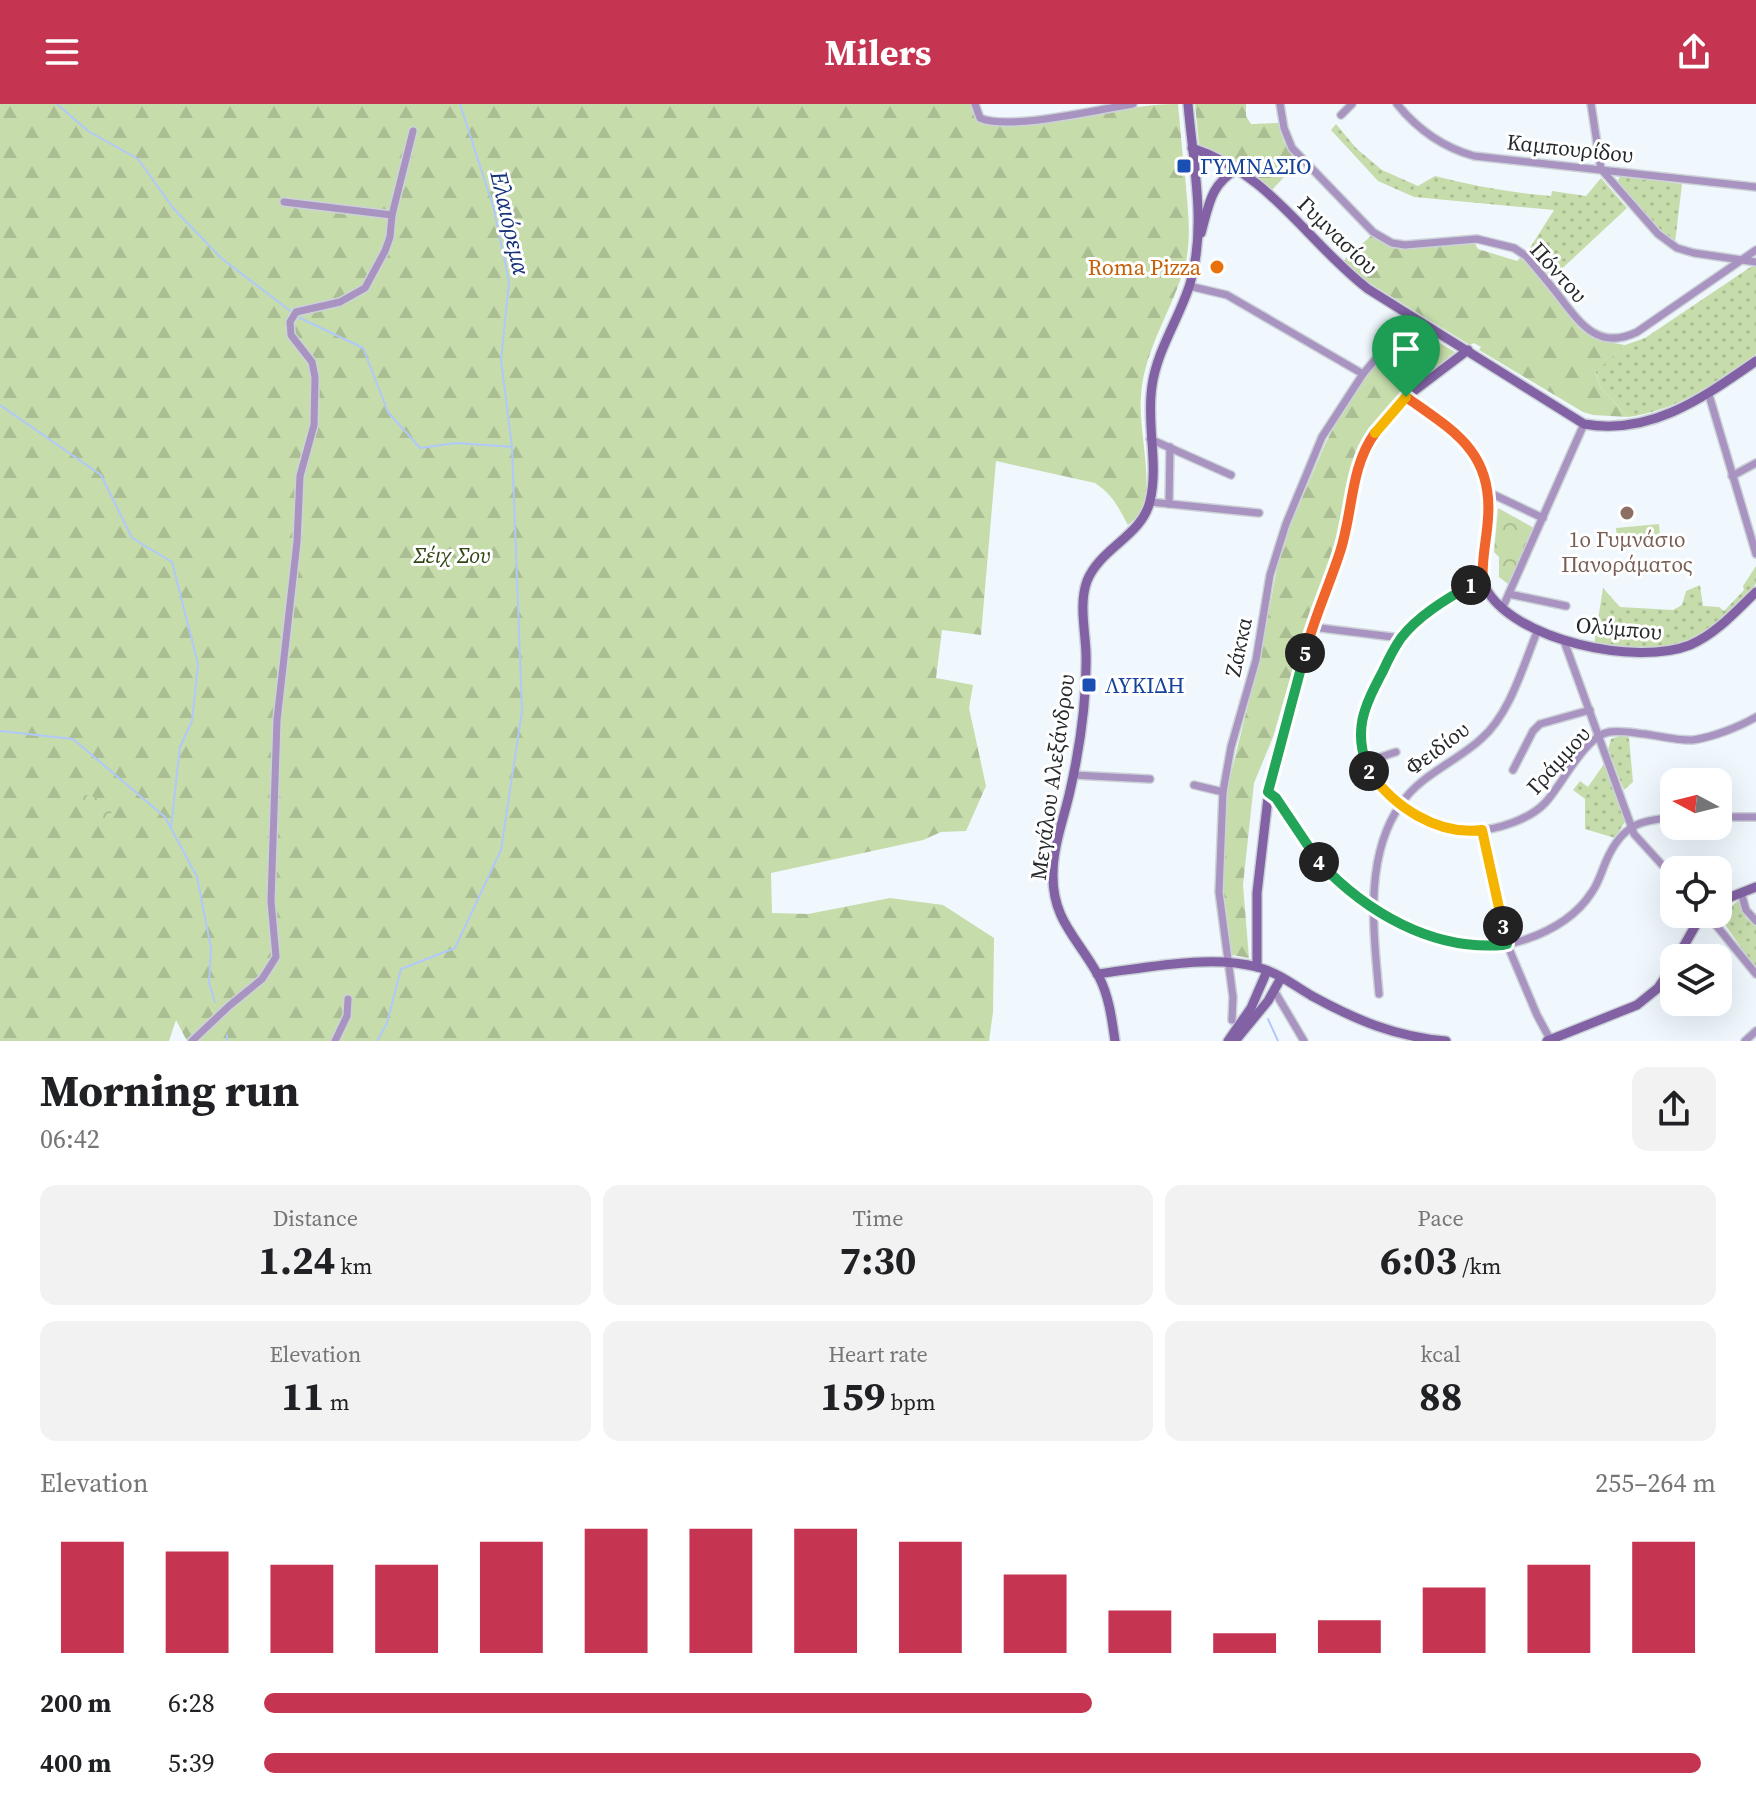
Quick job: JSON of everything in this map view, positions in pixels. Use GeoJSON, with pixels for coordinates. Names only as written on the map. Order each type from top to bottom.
{"type":"FeatureCollection","features":[{"type":"Feature","properties":{"kind":"street"},"geometry":{"type":"LineString","coordinates":[[975,104],[978,117],[992,122],[1043,119],[1133,104]]}},
{"type":"Feature","properties":{"kind":"street"},"geometry":{"type":"LineString","coordinates":[[1188,104],[1198,240]]}},
{"type":"Feature","properties":{"kind":"street","name":"Πόντου"},"geometry":{"type":"LineString","coordinates":[[1280,104],[1284,128],[1292,148],[1373,232],[1398,244],[1477,239],[1514,248],[1526,256],[1587,330],[1599,335],[1623,338],[1637,332],[1756,250]]}},
{"type":"Feature","properties":{"kind":"street"},"geometry":{"type":"LineString","coordinates":[[1341,115],[1352,104]]}},
{"type":"Feature","properties":{"kind":"street","name":"Καμπουρίδου"},"geometry":{"type":"LineString","coordinates":[[1397,104],[1420,129],[1459,151],[1487,158],[1756,187]]}},
{"type":"Feature","properties":{"kind":"street"},"geometry":{"type":"LineString","coordinates":[[1591,104],[1601,169],[1667,242],[1694,253],[1756,262]]}},
{"type":"Feature","properties":{"kind":"street"},"geometry":{"type":"LineString","coordinates":[[192,1041],[272,967],[276,950],[271,896],[277,720],[297,542],[300,479],[314,425],[312,362],[291,335],[290,322],[296,312],[340,302],[365,288],[385,251],[413,131]]}},
{"type":"Feature","properties":{"kind":"street","name":"Γυμνασίου"},"geometry":{"type":"LineString","coordinates":[[1192,148],[1237,169],[1258,183],[1349,274],[1411,317],[1584,424]]}},
{"type":"Feature","properties":{"kind":"street"},"geometry":{"type":"LineString","coordinates":[[1237,169],[1216,185],[1198,240],[1189,286],[1154,375],[1149,417],[1153,481],[1150,502],[1259,513]]}},
{"type":"Feature","properties":{"kind":"street"},"geometry":{"type":"LineString","coordinates":[[284,202],[392,215]]}},
{"type":"Feature","properties":{"kind":"street"},"geometry":{"type":"LineString","coordinates":[[1189,286],[1227,295],[1363,374]]}},
{"type":"Feature","properties":{"kind":"street","name":"Ζάκκα"},"geometry":{"type":"LineString","coordinates":[[1232,1020],[1233,997],[1219,892],[1223,792],[1231,747],[1256,660],[1277,550],[1322,437],[1363,374],[1411,317]]}},
{"type":"Feature","properties":{"kind":"street"},"geometry":{"type":"LineString","coordinates":[[1228,1041],[1251,1008],[1262,969],[1257,893],[1268,792],[1312,627],[1341,551],[1359,464],[1366,445],[1406,397],[1468,350]]}},
{"type":"Feature","properties":{"kind":"street"},"geometry":{"type":"LineString","coordinates":[[1502,609],[1584,424],[1606,428],[1637,424],[1681,410],[1709,395],[1756,361]]}},
{"type":"Feature","properties":{"kind":"street"},"geometry":{"type":"LineString","coordinates":[[1709,395],[1756,554]]}},
{"type":"Feature","properties":{"kind":"street"},"geometry":{"type":"LineString","coordinates":[[1396,752],[1365,762],[1360,722],[1401,638],[1436,606],[1483,580],[1488,492],[1483,468],[1469,448],[1406,397]]}},
{"type":"Feature","properties":{"kind":"street"},"geometry":{"type":"LineString","coordinates":[[1150,439],[1231,475]]}},
{"type":"Feature","properties":{"kind":"street"},"geometry":{"type":"LineString","coordinates":[[1169,504],[1170,447]]}},
{"type":"Feature","properties":{"kind":"street"},"geometry":{"type":"LineString","coordinates":[[1732,476],[1756,463]]}},
{"type":"Feature","properties":{"kind":"street"},"geometry":{"type":"LineString","coordinates":[[1488,492],[1543,518]]}},
{"type":"Feature","properties":{"kind":"street","name":"Μεγάλου Αλεξάνδρου"},"geometry":{"type":"LineString","coordinates":[[1115,1041],[1106,997],[1097,974],[1066,928],[1056,907],[1053,891],[1055,855],[1073,775],[1085,677],[1083,610],[1086,582],[1097,565],[1140,522],[1150,502]]}},
{"type":"Feature","properties":{"kind":"street","name":"Ολύμπου"},"geometry":{"type":"LineString","coordinates":[[1483,580],[1502,609],[1537,632],[1564,641],[1632,652],[1679,649],[1712,632],[1756,592]]}},
{"type":"Feature","properties":{"kind":"street"},"geometry":{"type":"LineString","coordinates":[[1509,594],[1566,606]]}},
{"type":"Feature","properties":{"kind":"street"},"geometry":{"type":"LineString","coordinates":[[1312,627],[1401,638]]}},
{"type":"Feature","properties":{"kind":"street","name":"Φειδίου"},"geometry":{"type":"LineString","coordinates":[[1379,994],[1374,909],[1379,862],[1400,805],[1411,791],[1471,748],[1494,725],[1537,632]]}},
{"type":"Feature","properties":{"kind":"street"},"geometry":{"type":"LineString","coordinates":[[1564,641],[1631,826],[1639,842],[1660,864]]}},
{"type":"Feature","properties":{"kind":"street"},"geometry":{"type":"LineString","coordinates":[[1513,770],[1533,731],[1540,724],[1590,710]]}},
{"type":"Feature","properties":{"kind":"street","name":"Γράμμου"},"geometry":{"type":"LineString","coordinates":[[1365,762],[1370,773],[1400,805],[1441,825],[1470,831],[1482,830],[1522,818],[1545,804],[1599,736],[1609,732],[1626,732],[1692,740],[1754,721]]}},
{"type":"Feature","properties":{"kind":"street"},"geometry":{"type":"LineString","coordinates":[[1073,775],[1150,779]]}},
{"type":"Feature","properties":{"kind":"street"},"geometry":{"type":"LineString","coordinates":[[1194,785],[1223,792]]}},
{"type":"Feature","properties":{"kind":"street"},"geometry":{"type":"LineString","coordinates":[[1268,792],[1276,798],[1319,861],[1346,888],[1374,909],[1404,925],[1447,941],[1484,945],[1507,944],[1549,930],[1573,915],[1592,893],[1609,854],[1631,826],[1660,819]]}},
{"type":"Feature","properties":{"kind":"street"},"geometry":{"type":"LineString","coordinates":[[1732,817],[1756,817]]}},
{"type":"Feature","properties":{"kind":"street"},"geometry":{"type":"LineString","coordinates":[[1482,830],[1507,944],[1549,1041],[1637,1005],[1660,985]]}},
{"type":"Feature","properties":{"kind":"street"},"geometry":{"type":"LineString","coordinates":[[1732,896],[1756,887]]}},
{"type":"Feature","properties":{"kind":"street"},"geometry":{"type":"LineString","coordinates":[[1741,892],[1746,910],[1756,921]]}},
{"type":"Feature","properties":{"kind":"street"},"geometry":{"type":"LineString","coordinates":[[1717,928],[1756,974]]}},
{"type":"Feature","properties":{"kind":"street"},"geometry":{"type":"LineString","coordinates":[[1097,974],[1169,963],[1228,963],[1262,969],[1378,1028],[1409,1037],[1446,1041]]}},
{"type":"Feature","properties":{"kind":"street"},"geometry":{"type":"LineString","coordinates":[[1235,1041],[1275,992],[1281,978]]}},
{"type":"Feature","properties":{"kind":"street"},"geometry":{"type":"LineString","coordinates":[[1275,992],[1304,1041]]}},
{"type":"Feature","properties":{"kind":"street"},"geometry":{"type":"LineString","coordinates":[[335,1041],[346,1019],[348,999]]}},
{"type":"Feature","properties":{"kind":"street"},"geometry":{"type":"LineString","coordinates":[[1745,1041],[1756,1031]]}},
{"type":"Feature","properties":{"kind":"green space","name":"Σέιχ Σου"},"geometry":{"type":"Polygon","coordinates":[[[0,104],[971,104],[978,122],[996,125],[1036,123],[1137,107],[1178,104],[1183,159],[1180,162],[1181,172],[1185,175],[1188,207],[1188,250],[1181,278],[1143,378],[1141,408],[1146,495],[1142,509],[1128,525],[1111,497],[1095,483],[996,461],[981,635],[942,630],[936,678],[973,685],[969,708],[986,786],[966,831],[941,832],[923,840],[771,873],[772,913],[808,914],[890,898],[943,905],[994,938],[993,1012],[989,1041],[187,1041],[176,1020],[169,1041],[0,1041],[0,104]]]}},
{"type":"Feature","properties":{"kind":"green space"},"geometry":{"type":"Polygon","coordinates":[[[1195,104],[1246,104],[1246,116],[1251,124],[1278,123],[1284,142],[1298,162],[1272,190],[1252,172],[1199,145],[1195,104]]]}},
{"type":"Feature","properties":{"kind":"green space"},"geometry":{"type":"Polygon","coordinates":[[[1336,124],[1356,148],[1382,170],[1418,186],[1435,176],[1522,193],[1551,196],[1552,191],[1586,196],[1601,178],[1627,208],[1552,278],[1528,251],[1554,210],[1414,197],[1378,181],[1331,130],[1336,124]]]}},
{"type":"Feature","properties":{"kind":"green space"},"geometry":{"type":"Polygon","coordinates":[[[1620,176],[1682,184],[1675,243],[1656,228],[1617,183],[1620,176]]]}},
{"type":"Feature","properties":{"kind":"green space"},"geometry":{"type":"Polygon","coordinates":[[[1372,235],[1393,246],[1474,242],[1478,249],[1517,261],[1522,256],[1579,328],[1603,341],[1625,345],[1595,373],[1601,388],[1628,417],[1583,412],[1479,350],[1481,347],[1474,343],[1470,345],[1366,281],[1343,261],[1372,235]]]}},
{"type":"Feature","properties":{"kind":"green space"},"geometry":{"type":"Polygon","coordinates":[[[1756,266],[1756,354],[1680,402],[1628,417],[1601,388],[1595,372],[1625,345],[1645,338],[1756,266]]]}},
{"type":"Feature","properties":{"kind":"green space"},"geometry":{"type":"Polygon","coordinates":[[[1410,325],[1455,352],[1402,394],[1369,435],[1343,535],[1306,624],[1273,737],[1254,783],[1243,885],[1249,958],[1232,955],[1220,891],[1228,786],[1261,652],[1281,547],[1343,410],[1366,376],[1410,325]]]}},
{"type":"Feature","properties":{"kind":"green space"},"geometry":{"type":"Polygon","coordinates":[[[1498,508],[1534,528],[1508,584],[1499,577],[1499,557],[1494,552],[1498,508]]]}},
{"type":"Feature","properties":{"kind":"green space"},"geometry":{"type":"Polygon","coordinates":[[[1659,524],[1661,545],[1618,550],[1616,528],[1659,524]]]}},
{"type":"Feature","properties":{"kind":"green space"},"geometry":{"type":"Polygon","coordinates":[[[1756,566],[1756,583],[1752,591],[1719,622],[1694,639],[1667,649],[1651,650],[1594,645],[1603,588],[1620,607],[1673,610],[1682,605],[1686,591],[1700,585],[1703,606],[1719,607],[1724,611],[1744,590],[1743,586],[1756,566]]]}},
{"type":"Feature","properties":{"kind":"green space"},"geometry":{"type":"Polygon","coordinates":[[[1624,734],[1629,738],[1633,782],[1624,790],[1608,750],[1611,739],[1624,734]]]}},
{"type":"Feature","properties":{"kind":"green space"},"geometry":{"type":"Polygon","coordinates":[[[1604,764],[1626,820],[1615,838],[1585,829],[1585,799],[1573,790],[1580,781],[1588,787],[1604,764]]]}},
{"type":"Feature","properties":{"kind":"green space"},"geometry":{"type":"Polygon","coordinates":[[[77,793],[95,797],[112,813],[104,823],[83,814],[77,793]]]}},
{"type":"Feature","properties":{"kind":"green space"},"geometry":{"type":"Polygon","coordinates":[[[1738,901],[1746,918],[1756,926],[1756,969],[1727,928],[1732,928],[1732,906],[1738,901]]]}},
{"type":"Feature","properties":{"kind":"waterway"},"geometry":{"type":"LineString","coordinates":[[57,104],[88,131],[138,159],[173,208],[221,258],[293,313]]}},
{"type":"Feature","properties":{"kind":"waterway","name":"Ελαιόρεμα"},"geometry":{"type":"LineString","coordinates":[[460,104],[494,209],[509,282],[501,360],[512,447]]}},
{"type":"Feature","properties":{"kind":"waterway"},"geometry":{"type":"LineString","coordinates":[[298,317],[363,348],[388,412],[420,448],[456,443],[512,447],[522,711],[501,850],[455,948],[401,969],[387,1023],[377,1041]]}},
{"type":"Feature","properties":{"kind":"waterway"},"geometry":{"type":"LineString","coordinates":[[0,405],[101,475],[132,538],[172,562],[198,664],[192,721],[180,747],[171,827]]}},
{"type":"Feature","properties":{"kind":"waterway","name":"Ελαιόρεμα"},"geometry":{"type":"LineString","coordinates":[[0,731],[73,739],[165,817],[197,877],[211,948],[209,983],[215,1002]]}},
{"type":"Feature","properties":{"kind":"waterway"},"geometry":{"type":"LineString","coordinates":[[1268,1019],[1278,1041]]}},
{"type":"Feature","properties":{"kind":"waterway","name":"Ελαιόρεμα"},"geometry":{"type":"LineString","coordinates":[[227,1035],[227,1041]]}},
{"type":"Feature","properties":{"kind":"place","name":"ΓΥΜΝΑΣΙΟ"},"geometry":{"type":"Point","coordinates":[1184,166]}},
{"type":"Feature","properties":{"kind":"place","name":"Roma Pizza"},"geometry":{"type":"Point","coordinates":[1217,267]}},
{"type":"Feature","properties":{"kind":"place","name":"1ο Γυμνάσιο Πανοράματος"},"geometry":{"type":"Point","coordinates":[1627,513]}},
{"type":"Feature","properties":{"kind":"place","name":"ΛΥΚΙΔΗ"},"geometry":{"type":"Point","coordinates":[1089,685]}},
{"type":"Feature","properties":{"kind":"route"},"geometry":{"type":"LineString","coordinates":[[1406,397],[1454,434],[1483,468],[1489,507],[1483,580],[1436,606],[1401,638],[1365,708],[1360,722],[1361,750],[1370,773],[1400,805],[1421,817],[1454,829],[1482,830],[1507,944],[1447,941],[1381,914],[1328,871],[1276,798],[1268,792],[1312,627],[1341,551],[1359,464],[1366,445],[1406,397]]}}]}
